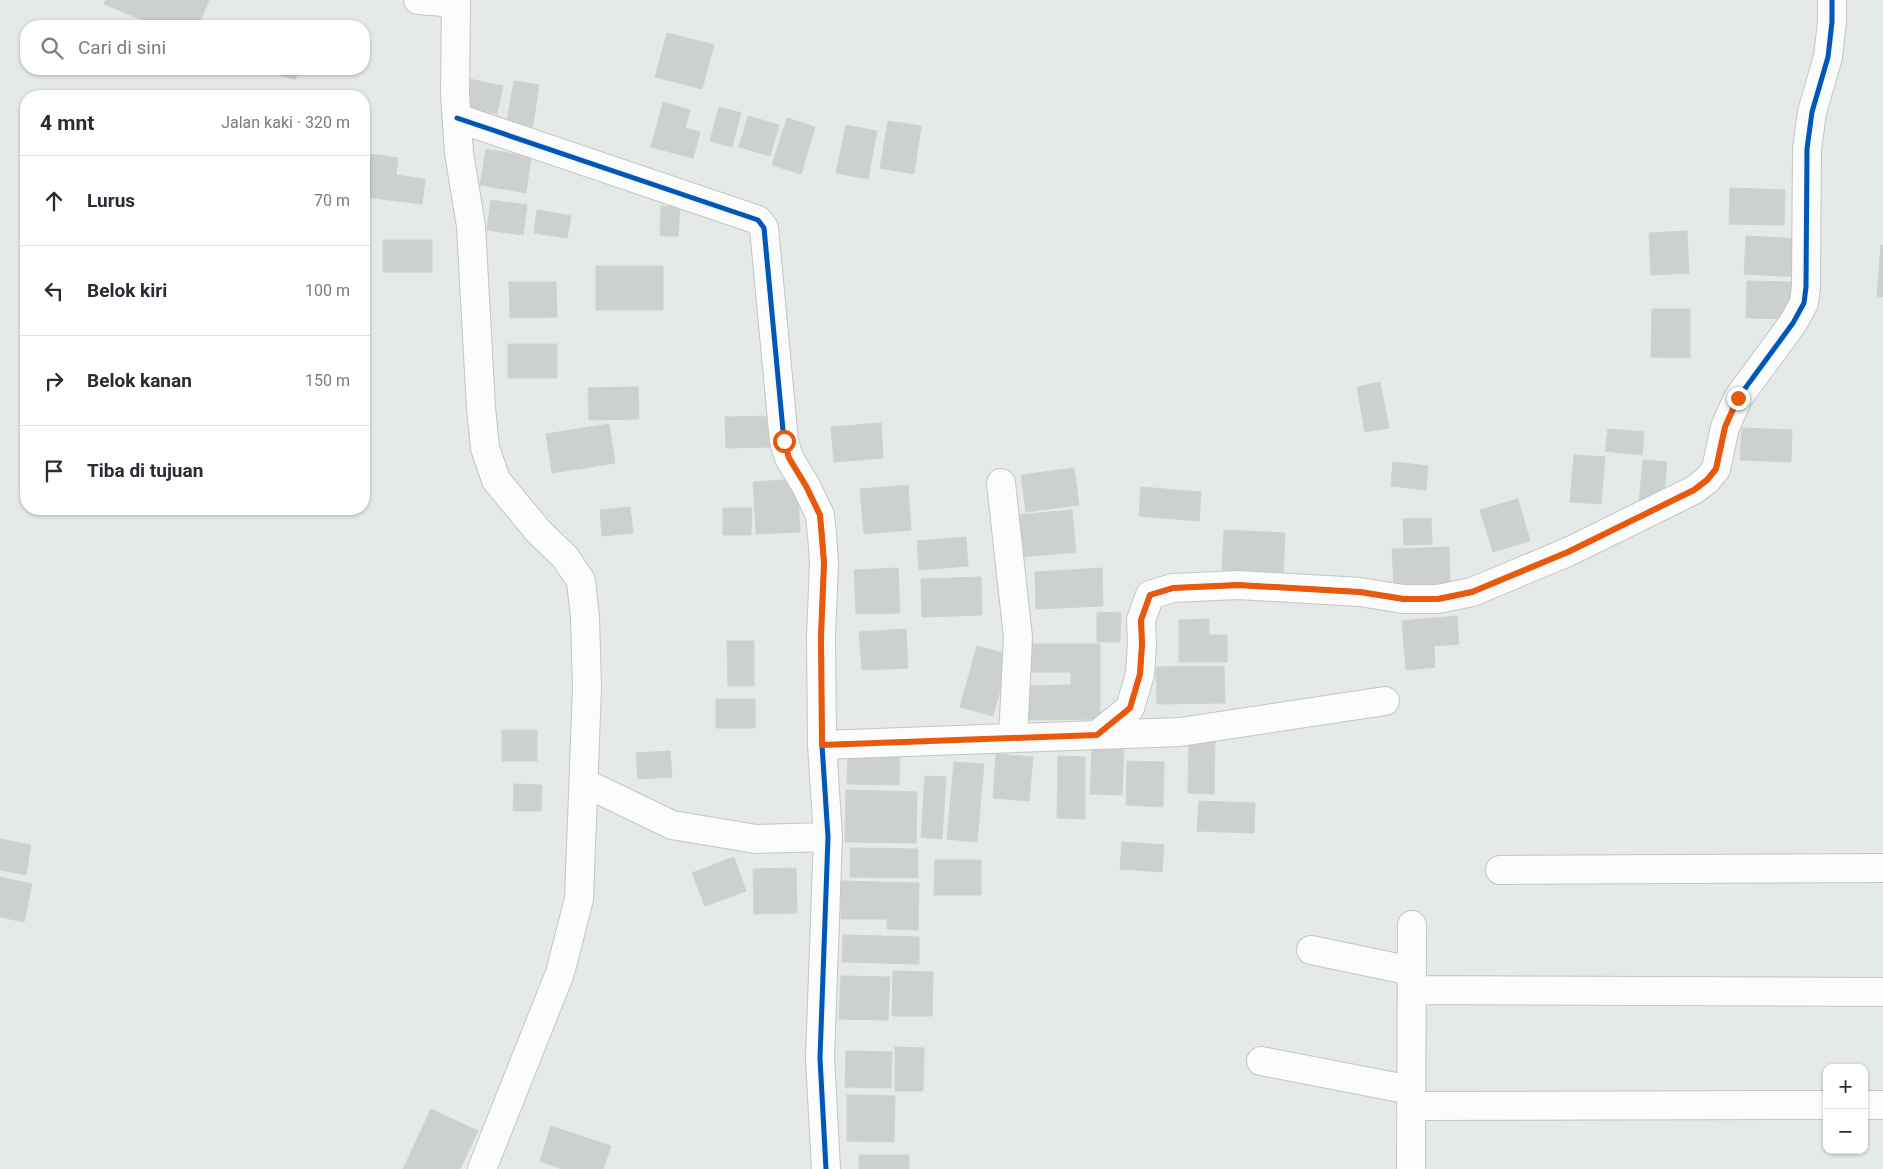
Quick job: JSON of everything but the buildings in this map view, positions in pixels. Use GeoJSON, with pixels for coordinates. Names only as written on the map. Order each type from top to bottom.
{"type":"FeatureCollection","features":[{"type":"Feature","properties":{"kind":"street"},"geometry":{"type":"LineString","coordinates":[[418,0],[456,1],[455,94],[459,153],[471,226],[485,448],[496,480],[538,531],[565,557],[581,581],[585,617],[587,688],[585,784],[579,899],[560,973],[482,1169]]}},
{"type":"Feature","properties":{"kind":"street"},"geometry":{"type":"LineString","coordinates":[[1097,735],[1130,708],[1140,674],[1141,620],[1150,595],[1173,588],[1238,585],[1360,592],[1404,599],[1438,599],[1472,592],[1568,552],[1694,490],[1707,480],[1716,469],[1725,427],[1738,398],[1793,323],[1804,303],[1806,287],[1807,149],[1812,112],[1828,57],[1832,22],[1832,0]]}},
{"type":"Feature","properties":{"kind":"street"},"geometry":{"type":"LineString","coordinates":[[457,118],[758,220],[764,228],[784,441],[789,458],[806,486],[820,515],[824,563],[821,636],[822,745],[828,837],[820,1058],[826,1169]]}},
{"type":"Feature","properties":{"kind":"street"},"geometry":{"type":"LineString","coordinates":[[1001,483],[1018,637],[1013,738]]}},
{"type":"Feature","properties":{"kind":"street"},"geometry":{"type":"LineString","coordinates":[[822,745],[1180,732],[1386,701]]}},
{"type":"Feature","properties":{"kind":"street"},"geometry":{"type":"LineString","coordinates":[[585,784],[672,825],[756,838],[828,837]]}},
{"type":"Feature","properties":{"kind":"street"},"geometry":{"type":"LineString","coordinates":[[1500,870],[1883,868]]}},
{"type":"Feature","properties":{"kind":"street"},"geometry":{"type":"LineString","coordinates":[[1411,1169],[1412,925]]}},
{"type":"Feature","properties":{"kind":"street"},"geometry":{"type":"LineString","coordinates":[[1311,950],[1412,980],[1883,992]]}},
{"type":"Feature","properties":{"kind":"street"},"geometry":{"type":"LineString","coordinates":[[1261,1061],[1412,1098],[1823,1106]]}},
{"type":"Feature","properties":{"kind":"street"},"geometry":{"type":"LineString","coordinates":[[1868,1105],[1883,1105]]}},
{"type":"Feature","properties":{"kind":"cycle path"},"geometry":{"type":"LineString","coordinates":[[1097,735],[1130,708],[1140,674],[1141,620],[1150,595],[1173,588],[1238,585],[1360,592],[1403,599],[1438,599],[1472,592],[1568,552],[1694,490],[1707,480],[1716,469],[1725,427],[1738,398],[1793,323],[1804,303],[1806,287],[1807,149],[1812,112],[1828,57],[1832,22],[1832,0]]}},
{"type":"Feature","properties":{"kind":"cycle path"},"geometry":{"type":"LineString","coordinates":[[457,118],[758,220],[764,228],[784,441],[789,458],[806,486],[820,515],[824,563],[821,636],[822,745],[828,837],[820,1058],[826,1169]]}},
{"type":"Feature","properties":{"kind":"route"},"geometry":{"type":"LineString","coordinates":[[784,441],[789,458],[806,486],[820,515],[824,563],[821,636],[822,745],[1097,735],[1130,708],[1140,674],[1141,620],[1150,595],[1173,588],[1238,585],[1360,592],[1404,599],[1438,599],[1472,592],[1568,552],[1694,490],[1707,480],[1716,469],[1725,427],[1738,398]]}}]}
